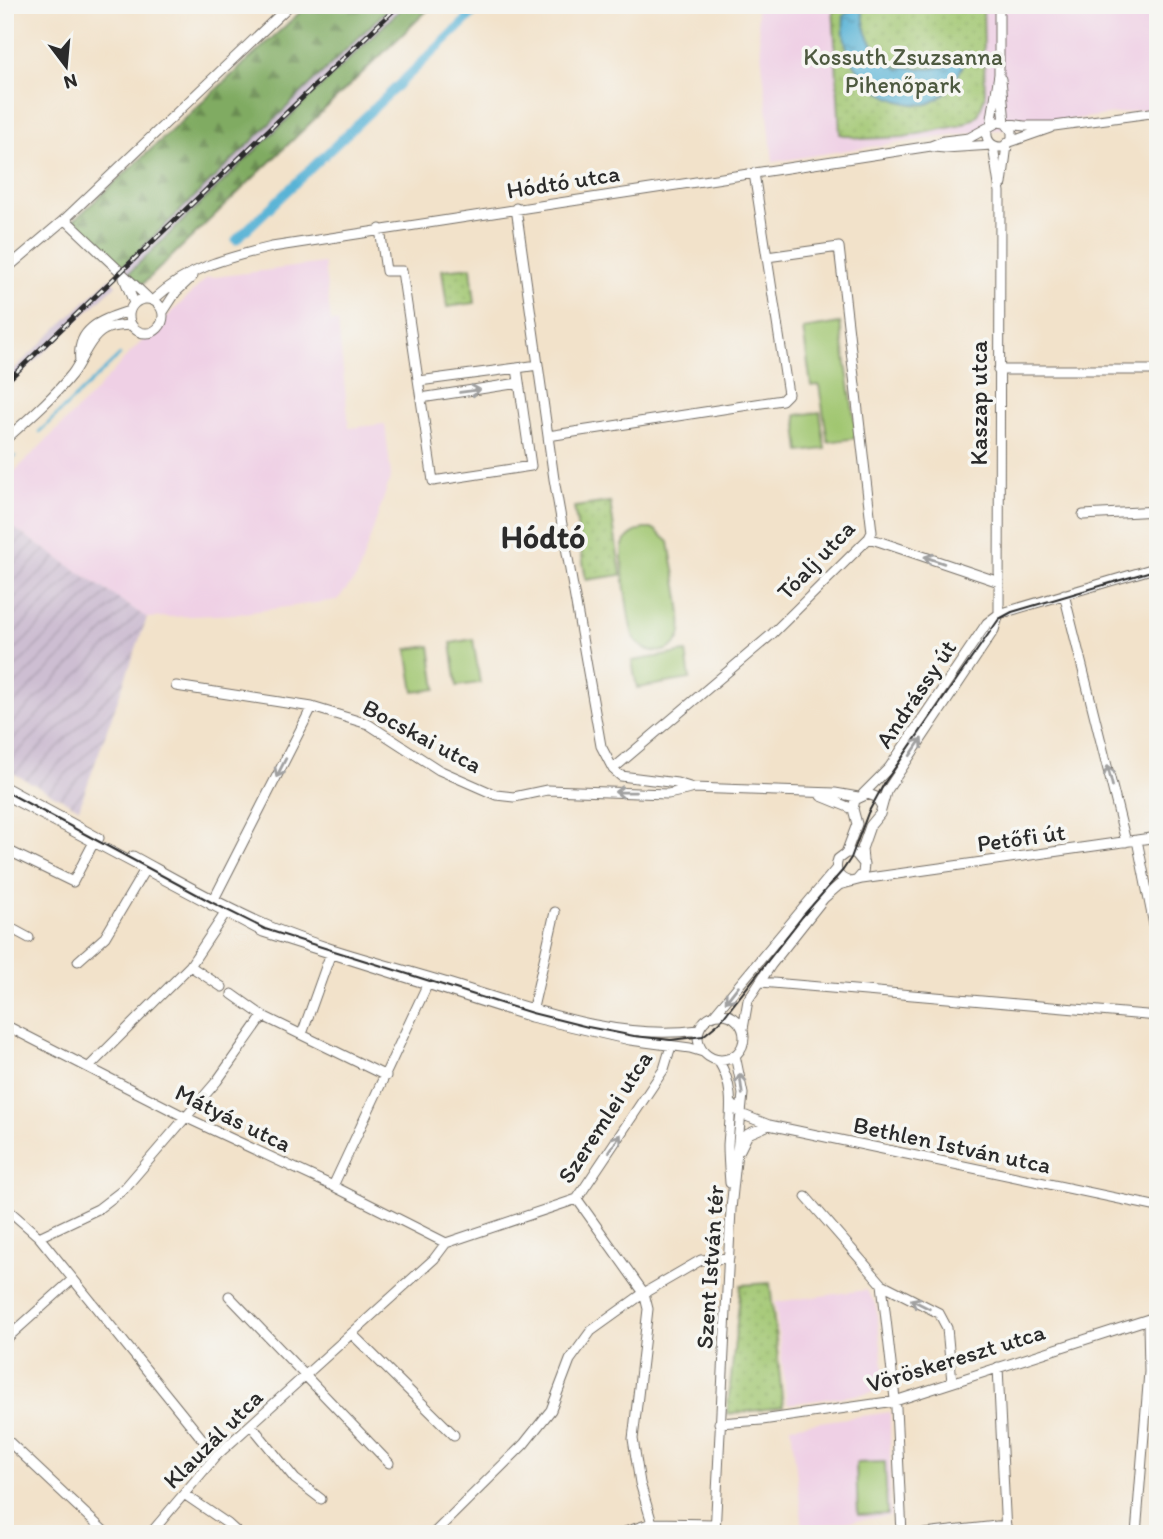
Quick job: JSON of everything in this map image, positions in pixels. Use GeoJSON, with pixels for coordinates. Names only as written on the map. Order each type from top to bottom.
{"type":"FeatureCollection","features":[{"type":"Feature","properties":{"kind":"street"},"geometry":{"type":"LineString","coordinates":[[5,270],[65,219],[290,5]]}},
{"type":"Feature","properties":{"kind":"street"},"geometry":{"type":"LineString","coordinates":[[999,5],[999,74],[1006,124],[1012,131],[1008,144]]}},
{"type":"Feature","properties":{"kind":"street"},"geometry":{"type":"LineString","coordinates":[[999,74],[987,139],[992,145],[999,147],[1055,126]]}},
{"type":"Feature","properties":{"kind":"street"},"geometry":{"type":"LineString","coordinates":[[990,126],[998,122],[1055,126],[1158,112]]}},
{"type":"Feature","properties":{"kind":"street","name":"Hódtó utca"},"geometry":{"type":"LineString","coordinates":[[150,299],[204,265],[272,247],[931,146],[944,141],[969,138],[990,126]]}},
{"type":"Feature","properties":{"kind":"street","name":"Kaszap utca"},"geometry":{"type":"LineString","coordinates":[[999,614],[1000,192],[1008,144]]}},
{"type":"Feature","properties":{"kind":"street","name":"Hódtó utca"},"geometry":{"type":"LineString","coordinates":[[931,146],[945,148],[992,145]]}},
{"type":"Feature","properties":{"kind":"street","name":"Kaszap utca"},"geometry":{"type":"LineString","coordinates":[[992,145],[1000,192]]}},
{"type":"Feature","properties":{"kind":"street"},"geometry":{"type":"LineString","coordinates":[[548,436],[782,400],[788,394],[754,173]]}},
{"type":"Feature","properties":{"kind":"street"},"geometry":{"type":"LineString","coordinates":[[516,208],[548,436],[596,723],[601,747],[612,768]]}},
{"type":"Feature","properties":{"kind":"street"},"geometry":{"type":"LineString","coordinates":[[5,440],[49,399],[104,330],[131,326],[139,332],[152,332],[162,322],[163,312],[157,302],[123,276],[65,219]]}},
{"type":"Feature","properties":{"kind":"street"},"geometry":{"type":"LineString","coordinates":[[380,229],[386,271],[402,271],[433,481],[531,466],[517,368]]}},
{"type":"Feature","properties":{"kind":"street","name":"Tóalj utca"},"geometry":{"type":"LineString","coordinates":[[612,768],[771,635],[872,532],[839,247],[767,257]]}},
{"type":"Feature","properties":{"kind":"street","name":"Hódtó utca"},"geometry":{"type":"LineString","coordinates":[[163,312],[176,292],[204,265]]}},
{"type":"Feature","properties":{"kind":"street"},"geometry":{"type":"LineString","coordinates":[[123,276],[131,307],[131,326]]}},
{"type":"Feature","properties":{"kind":"street"},"geometry":{"type":"LineString","coordinates":[[80,361],[79,352],[84,337],[97,323],[150,299]]}},
{"type":"Feature","properties":{"kind":"street"},"geometry":{"type":"LineString","coordinates":[[418,382],[538,365]]}},
{"type":"Feature","properties":{"kind":"street"},"geometry":{"type":"LineString","coordinates":[[998,370],[1158,370]]}},
{"type":"Feature","properties":{"kind":"street"},"geometry":{"type":"LineString","coordinates":[[421,398],[520,383]]}},
{"type":"Feature","properties":{"kind":"street"},"geometry":{"type":"LineString","coordinates":[[1083,515],[1158,511]]}},
{"type":"Feature","properties":{"kind":"street"},"geometry":{"type":"LineString","coordinates":[[869,537],[999,582]]}},
{"type":"Feature","properties":{"kind":"street"},"geometry":{"type":"LineString","coordinates":[[999,614],[1158,567]]}},
{"type":"Feature","properties":{"kind":"street"},"geometry":{"type":"LineString","coordinates":[[1064,594],[1126,842]]}},
{"type":"Feature","properties":{"kind":"street","name":"Andrássy út"},"geometry":{"type":"LineString","coordinates":[[861,795],[889,768],[987,623],[999,614]]}},
{"type":"Feature","properties":{"kind":"street","name":"Andrássy út"},"geometry":{"type":"LineString","coordinates":[[881,805],[886,792],[995,631],[999,614]]}},
{"type":"Feature","properties":{"kind":"street","name":"Bocskai utca"},"geometry":{"type":"LineString","coordinates":[[176,686],[312,707],[368,724],[439,770],[496,795],[514,797],[547,790],[668,794],[693,788]]}},
{"type":"Feature","properties":{"kind":"street"},"geometry":{"type":"LineString","coordinates":[[213,903],[312,707]]}},
{"type":"Feature","properties":{"kind":"street","name":"Bocskai utca"},"geometry":{"type":"LineString","coordinates":[[612,768],[621,776],[677,783],[693,788],[861,795]]}},
{"type":"Feature","properties":{"kind":"street"},"geometry":{"type":"LineString","coordinates":[[5,787],[228,911],[331,952],[532,1013],[630,1040],[690,1048],[718,1060],[735,1055],[743,1043],[748,1000],[771,965],[824,898],[839,885],[853,881],[863,873],[862,849],[874,820],[880,814],[881,805],[872,795],[861,795],[853,812],[857,824],[846,853],[838,859],[836,869],[699,1030],[698,1038],[703,1052]]}},
{"type":"Feature","properties":{"kind":"street","name":"Bocskai utca"},"geometry":{"type":"LineString","coordinates":[[806,793],[833,800],[853,812]]}},
{"type":"Feature","properties":{"kind":"street"},"geometry":{"type":"LineString","coordinates":[[5,795],[95,839]]}},
{"type":"Feature","properties":{"kind":"street"},"geometry":{"type":"LineString","coordinates":[[853,812],[865,822],[874,820]]}},
{"type":"Feature","properties":{"kind":"street","name":"Petőfi út"},"geometry":{"type":"LineString","coordinates":[[853,881],[1158,837]]}},
{"type":"Feature","properties":{"kind":"street"},"geometry":{"type":"LineString","coordinates":[[5,849],[73,882],[95,839]]}},
{"type":"Feature","properties":{"kind":"street"},"geometry":{"type":"LineString","coordinates":[[1138,840],[1158,945]]}},
{"type":"Feature","properties":{"kind":"street"},"geometry":{"type":"LineString","coordinates":[[846,853],[855,853],[872,870],[890,876]]}},
{"type":"Feature","properties":{"kind":"street"},"geometry":{"type":"LineString","coordinates":[[78,961],[105,937],[147,867]]}},
{"type":"Feature","properties":{"kind":"street"},"geometry":{"type":"LineString","coordinates":[[836,869],[840,877],[853,881]]}},
{"type":"Feature","properties":{"kind":"street"},"geometry":{"type":"LineString","coordinates":[[89,1067],[190,966],[228,911]]}},
{"type":"Feature","properties":{"kind":"street"},"geometry":{"type":"LineString","coordinates":[[532,1013],[555,912]]}},
{"type":"Feature","properties":{"kind":"street"},"geometry":{"type":"LineString","coordinates":[[5,925],[29,938]]}},
{"type":"Feature","properties":{"kind":"street"},"geometry":{"type":"LineString","coordinates":[[302,1034],[331,952]]}},
{"type":"Feature","properties":{"kind":"street"},"geometry":{"type":"LineString","coordinates":[[190,966],[222,987]]}},
{"type":"Feature","properties":{"kind":"street"},"geometry":{"type":"LineString","coordinates":[[333,1186],[429,981]]}},
{"type":"Feature","properties":{"kind":"street"},"geometry":{"type":"LineString","coordinates":[[761,982],[1158,1016]]}},
{"type":"Feature","properties":{"kind":"street"},"geometry":{"type":"LineString","coordinates":[[232,994],[263,1016],[386,1076]]}},
{"type":"Feature","properties":{"kind":"street"},"geometry":{"type":"LineString","coordinates":[[532,1013],[622,1030],[671,1033],[699,1030]]}},
{"type":"Feature","properties":{"kind":"street"},"geometry":{"type":"LineString","coordinates":[[714,1015],[733,1018],[743,1030]]}},
{"type":"Feature","properties":{"kind":"street"},"geometry":{"type":"LineString","coordinates":[[39,1237],[98,1209],[124,1189],[217,1081],[263,1016]]}},
{"type":"Feature","properties":{"kind":"street","name":"Mátyás utca"},"geometry":{"type":"LineString","coordinates":[[5,1025],[187,1118],[333,1186],[446,1243]]}},
{"type":"Feature","properties":{"kind":"street","name":"Szeremlei utca"},"geometry":{"type":"LineString","coordinates":[[446,1243],[577,1199],[664,1069],[671,1046]]}},
{"type":"Feature","properties":{"kind":"street","name":"Szent István tér"},"geometry":{"type":"LineString","coordinates":[[715,1529],[731,1209],[743,1094],[735,1055]]}},
{"type":"Feature","properties":{"kind":"street"},"geometry":{"type":"LineString","coordinates":[[718,1060],[726,1074],[731,1103],[728,1149],[731,1209]]}},
{"type":"Feature","properties":{"kind":"street"},"geometry":{"type":"LineString","coordinates":[[731,1103],[741,1114]]}},
{"type":"Feature","properties":{"kind":"street","name":"Bethlen István utca"},"geometry":{"type":"LineString","coordinates":[[741,1114],[769,1125],[1158,1207]]}},
{"type":"Feature","properties":{"kind":"street"},"geometry":{"type":"LineString","coordinates":[[737,1155],[748,1135],[769,1125]]}},
{"type":"Feature","properties":{"kind":"street"},"geometry":{"type":"LineString","coordinates":[[806,1197],[882,1284],[939,1313],[943,1318],[947,1328],[952,1382]]}},
{"type":"Feature","properties":{"kind":"street"},"geometry":{"type":"LineString","coordinates":[[577,1199],[644,1293],[648,1309],[633,1439],[640,1483],[652,1523]]}},
{"type":"Feature","properties":{"kind":"street"},"geometry":{"type":"LineString","coordinates":[[5,1207],[39,1237],[216,1456]]}},
{"type":"Feature","properties":{"kind":"street","name":"Klauzál utca"},"geometry":{"type":"LineString","coordinates":[[150,1534],[216,1456],[434,1259],[446,1243]]}},
{"type":"Feature","properties":{"kind":"street"},"geometry":{"type":"LineString","coordinates":[[433,1534],[538,1427],[551,1410],[570,1360],[591,1332],[644,1293],[701,1260],[729,1258]]}},
{"type":"Feature","properties":{"kind":"street"},"geometry":{"type":"LineString","coordinates":[[5,1340],[73,1279]]}},
{"type":"Feature","properties":{"kind":"street"},"geometry":{"type":"LineString","coordinates":[[882,1284],[895,1401],[902,1534]]}},
{"type":"Feature","properties":{"kind":"street"},"geometry":{"type":"LineString","coordinates":[[229,1296],[389,1463]]}},
{"type":"Feature","properties":{"kind":"street","name":"Vöröskereszt utca"},"geometry":{"type":"LineString","coordinates":[[719,1423],[762,1420],[895,1401],[1158,1317]]}},
{"type":"Feature","properties":{"kind":"street"},"geometry":{"type":"LineString","coordinates":[[1136,1534],[1149,1372],[1148,1321]]}},
{"type":"Feature","properties":{"kind":"street"},"geometry":{"type":"LineString","coordinates":[[352,1334],[454,1435]]}},
{"type":"Feature","properties":{"kind":"street"},"geometry":{"type":"LineString","coordinates":[[924,1534],[1006,1530],[998,1367]]}},
{"type":"Feature","properties":{"kind":"street"},"geometry":{"type":"LineString","coordinates":[[251,1424],[295,1479],[321,1499]]}},
{"type":"Feature","properties":{"kind":"street"},"geometry":{"type":"LineString","coordinates":[[5,1438],[107,1534]]}},
{"type":"Feature","properties":{"kind":"street"},"geometry":{"type":"LineString","coordinates":[[184,1494],[239,1534]]}},
{"type":"Feature","properties":{"kind":"street"},"geometry":{"type":"LineString","coordinates":[[620,1534],[652,1523],[681,1529],[715,1529]]}},
{"type":"Feature","properties":{"kind":"shaded area"},"geometry":{"type":"Polygon","coordinates":[[[392,5],[405,5],[128,274],[121,268],[392,5]]]}},
{"type":"Feature","properties":{"kind":"shaded area"},"geometry":{"type":"Polygon","coordinates":[[[756,5],[1158,5],[1158,108],[773,162],[756,5]]]}},
{"type":"Feature","properties":{"kind":"shaded area"},"geometry":{"type":"Polygon","coordinates":[[[324,263],[331,322],[338,322],[349,428],[385,424],[391,476],[357,577],[337,600],[236,614],[147,618],[5,522],[5,481],[207,278],[324,263]]]}},
{"type":"Feature","properties":{"kind":"shaded area"},"geometry":{"type":"Polygon","coordinates":[[[110,278],[116,285],[5,389],[5,378],[110,278]]]}},
{"type":"Feature","properties":{"kind":"shaded area"},"geometry":{"type":"Polygon","coordinates":[[[5,522],[147,618],[79,808],[5,769],[5,522]]]}},
{"type":"Feature","properties":{"kind":"shaded area"},"geometry":{"type":"Polygon","coordinates":[[[866,1290],[876,1304],[886,1391],[787,1404],[775,1302],[866,1290]]]}},
{"type":"Feature","properties":{"kind":"shaded area"},"geometry":{"type":"Polygon","coordinates":[[[890,1412],[890,1516],[803,1528],[791,1426],[890,1412]]]}},
{"type":"Feature","properties":{"kind":"green space"},"geometry":{"type":"Polygon","coordinates":[[[308,5],[392,5],[121,268],[73,221],[308,5]]]}},
{"type":"Feature","properties":{"kind":"green space"},"geometry":{"type":"Polygon","coordinates":[[[405,5],[433,5],[143,284],[128,274],[405,5]]]}},
{"type":"Feature","properties":{"kind":"green space","name":"Kossuth Zsuzsanna Pihenőpark"},"geometry":{"type":"Polygon","coordinates":[[[833,5],[983,5],[985,96],[979,113],[962,125],[904,137],[862,139],[840,134],[833,5]]]}},
{"type":"Feature","properties":{"kind":"green space"},"geometry":{"type":"Polygon","coordinates":[[[471,267],[475,303],[447,307],[442,270],[471,267]]]}},
{"type":"Feature","properties":{"kind":"green space"},"geometry":{"type":"Polygon","coordinates":[[[840,323],[857,438],[828,442],[819,385],[811,386],[803,329],[840,323]]]}},
{"type":"Feature","properties":{"kind":"green space"},"geometry":{"type":"Polygon","coordinates":[[[820,412],[825,449],[800,452],[796,415],[820,412]]]}},
{"type":"Feature","properties":{"kind":"green space"},"geometry":{"type":"Polygon","coordinates":[[[610,502],[621,575],[586,580],[574,507],[610,502]]]}},
{"type":"Feature","properties":{"kind":"green space"},"geometry":{"type":"Polygon","coordinates":[[[642,529],[654,529],[669,542],[679,601],[681,632],[678,640],[673,646],[659,652],[644,648],[637,642],[627,604],[623,545],[628,537],[642,529]]]}},
{"type":"Feature","properties":{"kind":"green space"},"geometry":{"type":"Polygon","coordinates":[[[473,639],[480,683],[457,686],[451,643],[473,639]]]}},
{"type":"Feature","properties":{"kind":"green space"},"geometry":{"type":"Polygon","coordinates":[[[430,646],[436,689],[414,692],[407,649],[430,646]]]}},
{"type":"Feature","properties":{"kind":"green space"},"geometry":{"type":"Polygon","coordinates":[[[686,652],[690,679],[637,688],[632,661],[686,652]]]}},
{"type":"Feature","properties":{"kind":"green space"},"geometry":{"type":"Polygon","coordinates":[[[770,1283],[783,1407],[727,1414],[741,1285],[770,1283]]]}},
{"type":"Feature","properties":{"kind":"green space"},"geometry":{"type":"Polygon","coordinates":[[[885,1462],[887,1514],[858,1515],[856,1463],[885,1462]]]}},
{"type":"Feature","properties":{"kind":"water"},"geometry":{"type":"Polygon","coordinates":[[[856,5],[860,5],[867,33],[874,45],[899,69],[903,66],[937,68],[953,63],[968,53],[949,89],[937,99],[924,104],[903,102],[877,90],[858,70],[846,44],[844,16],[856,5]]]}},
{"type":"Feature","properties":{"kind":"waterway"},"geometry":{"type":"LineString","coordinates":[[236,240],[482,5]]}},
{"type":"Feature","properties":{"kind":"waterway"},"geometry":{"type":"LineString","coordinates":[[39,432],[120,355]]}},
{"type":"Feature","properties":{"kind":"waterway"},"geometry":{"type":"LineString","coordinates":[[5,465],[15,456]]}},
{"type":"Feature","properties":{"kind":"tram line"},"geometry":{"type":"LineString","coordinates":[[5,791],[265,929],[532,1013],[588,1027],[671,1040],[703,1036],[720,1022],[802,917],[843,870],[885,782],[999,619],[1012,612],[1158,569]]}},
{"type":"Feature","properties":{"kind":"railway"},"geometry":{"type":"LineString","coordinates":[[5,383],[399,5]]}},
{"type":"Feature","properties":{"kind":"district","name":"Hódtó"},"geometry":{"type":"Point","coordinates":[543,537]}}]}
